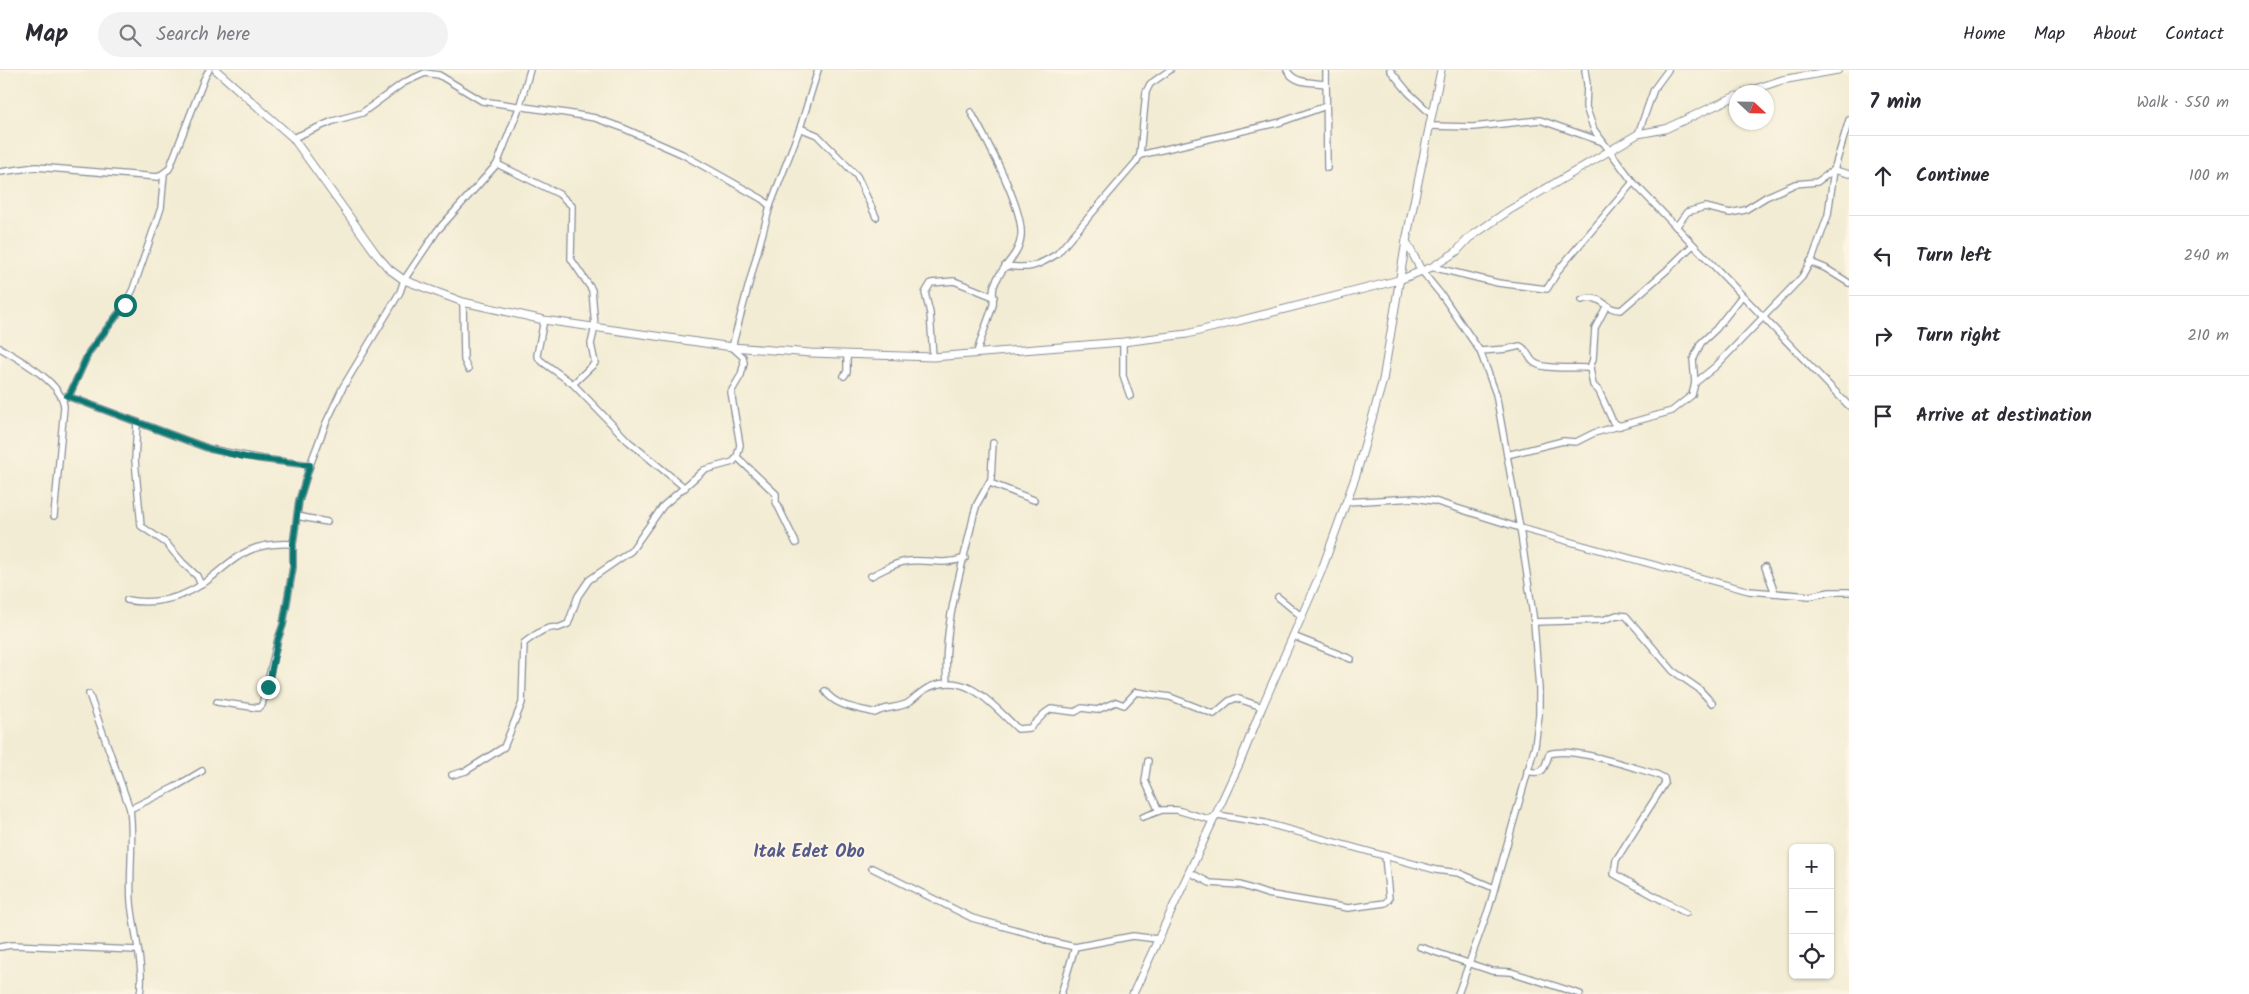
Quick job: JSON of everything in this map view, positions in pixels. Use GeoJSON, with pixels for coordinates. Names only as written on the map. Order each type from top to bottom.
{"type":"FeatureCollection","features":[{"type":"Feature","properties":{"kind":"street"},"geometry":{"type":"LineString","coordinates":[[0,172],[36,167],[158,177],[169,169],[204,77],[209,70]]}},
{"type":"Feature","properties":{"kind":"street"},"geometry":{"type":"LineString","coordinates":[[216,70],[292,138],[377,255],[389,269],[404,280],[463,302],[544,320],[732,347],[847,354],[933,356],[1123,342],[1187,334],[1399,280],[1432,267],[1456,252],[1468,238],[1508,211],[1611,152],[1638,134],[1665,129],[1729,99]]}},
{"type":"Feature","properties":{"kind":"street"},"geometry":{"type":"LineString","coordinates":[[217,702],[258,708],[262,705],[283,625],[293,567],[293,544],[297,516],[310,465],[326,423],[342,387],[400,292],[404,280],[436,231],[497,164],[520,108],[530,70]]}},
{"type":"Feature","properties":{"kind":"street"},"geometry":{"type":"LineString","coordinates":[[732,347],[770,206],[800,128],[818,70]]}},
{"type":"Feature","properties":{"kind":"street"},"geometry":{"type":"LineString","coordinates":[[1005,266],[1027,268],[1044,262],[1057,254],[1140,155],[1146,92],[1150,84],[1170,70]]}},
{"type":"Feature","properties":{"kind":"street"},"geometry":{"type":"LineString","coordinates":[[1287,70],[1290,77],[1295,80],[1326,84]]}},
{"type":"Feature","properties":{"kind":"street"},"geometry":{"type":"LineString","coordinates":[[1326,70],[1327,168]]}},
{"type":"Feature","properties":{"kind":"street"},"geometry":{"type":"LineString","coordinates":[[1390,70],[1408,92],[1432,114]]}},
{"type":"Feature","properties":{"kind":"street"},"geometry":{"type":"LineString","coordinates":[[1133,994],[1157,939],[1218,814],[1321,572],[1356,475],[1383,380],[1406,241],[1441,70]]}},
{"type":"Feature","properties":{"kind":"street"},"geometry":{"type":"LineString","coordinates":[[1585,70],[1588,84],[1587,113],[1594,130],[1605,142],[1633,182],[1849,406]]}},
{"type":"Feature","properties":{"kind":"street"},"geometry":{"type":"LineString","coordinates":[[1638,134],[1654,88],[1668,70]]}},
{"type":"Feature","properties":{"kind":"street"},"geometry":{"type":"LineString","coordinates":[[1767,85],[1782,80],[1838,70]]}},
{"type":"Feature","properties":{"kind":"street"},"geometry":{"type":"LineString","coordinates":[[292,138],[333,121],[362,113],[403,83],[425,73],[439,75],[482,102],[566,112],[595,118],[623,128],[682,154],[762,199],[770,206]]}},
{"type":"Feature","properties":{"kind":"street"},"geometry":{"type":"LineString","coordinates":[[1140,155],[1281,122],[1326,106]]}},
{"type":"Feature","properties":{"kind":"street"},"geometry":{"type":"LineString","coordinates":[[971,112],[986,139],[1022,228],[1019,247],[1013,258],[1005,266],[994,287],[994,297],[977,353]]}},
{"type":"Feature","properties":{"kind":"street"},"geometry":{"type":"LineString","coordinates":[[1429,126],[1473,127],[1540,120],[1605,142]]}},
{"type":"Feature","properties":{"kind":"street"},"geometry":{"type":"LineString","coordinates":[[1695,383],[1716,366],[1802,277],[1810,262],[1828,214],[1834,170],[1849,120]]}},
{"type":"Feature","properties":{"kind":"street"},"geometry":{"type":"LineString","coordinates":[[800,128],[817,135],[857,176],[876,217]]}},
{"type":"Feature","properties":{"kind":"street"},"geometry":{"type":"LineString","coordinates":[[497,164],[559,194],[567,199],[572,206],[570,260],[592,290],[595,327],[591,344],[595,363],[573,384]]}},
{"type":"Feature","properties":{"kind":"street"},"geometry":{"type":"LineString","coordinates":[[1834,170],[1849,174]]}},
{"type":"Feature","properties":{"kind":"street"},"geometry":{"type":"LineString","coordinates":[[1676,227],[1687,212],[1705,208],[1730,213],[1745,210],[1766,197],[1795,184],[1817,182],[1834,170]]}},
{"type":"Feature","properties":{"kind":"street"},"geometry":{"type":"LineString","coordinates":[[65,397],[70,394],[89,352],[125,305],[133,289],[161,208],[164,174]]}},
{"type":"Feature","properties":{"kind":"street"},"geometry":{"type":"LineString","coordinates":[[1432,267],[1498,283],[1547,289],[1560,268],[1633,182]]}},
{"type":"Feature","properties":{"kind":"street"},"geometry":{"type":"LineString","coordinates":[[1406,241],[1421,270],[1443,297],[1480,351],[1496,394],[1520,528],[1534,622],[1539,715],[1535,746],[1494,888],[1458,994]]}},
{"type":"Feature","properties":{"kind":"street"},"geometry":{"type":"LineString","coordinates":[[1582,300],[1597,298],[1607,305],[1621,310],[1693,245]]}},
{"type":"Feature","properties":{"kind":"street"},"geometry":{"type":"LineString","coordinates":[[1810,262],[1825,268],[1849,283]]}},
{"type":"Feature","properties":{"kind":"street"},"geometry":{"type":"LineString","coordinates":[[933,356],[930,313],[925,293],[931,283],[954,281],[994,297]]}},
{"type":"Feature","properties":{"kind":"street"},"geometry":{"type":"LineString","coordinates":[[1507,456],[1563,441],[1576,442],[1594,433],[1672,411],[1692,395],[1695,383],[1693,365],[1701,343],[1716,329],[1742,296]]}},
{"type":"Feature","properties":{"kind":"street"},"geometry":{"type":"LineString","coordinates":[[463,302],[464,360],[468,369]]}},
{"type":"Feature","properties":{"kind":"street"},"geometry":{"type":"LineString","coordinates":[[1607,305],[1595,328],[1593,360],[1590,368],[1593,385],[1599,391],[1614,422],[1620,426]]}},
{"type":"Feature","properties":{"kind":"street"},"geometry":{"type":"LineString","coordinates":[[544,320],[537,355],[540,360],[573,384],[628,441],[685,488]]}},
{"type":"Feature","properties":{"kind":"street"},"geometry":{"type":"LineString","coordinates":[[1123,342],[1123,376],[1130,396]]}},
{"type":"Feature","properties":{"kind":"street"},"geometry":{"type":"LineString","coordinates":[[1480,351],[1520,346],[1525,348],[1528,356],[1534,363],[1543,367],[1590,368]]}},
{"type":"Feature","properties":{"kind":"street"},"geometry":{"type":"LineString","coordinates":[[452,776],[466,772],[504,747],[522,703],[524,643],[544,629],[558,628],[568,624],[578,596],[589,580],[631,551],[663,506],[707,468],[733,462],[737,457],[740,445],[731,392],[741,376],[744,363],[743,357],[732,347]]}},
{"type":"Feature","properties":{"kind":"street"},"geometry":{"type":"LineString","coordinates":[[0,348],[30,366],[65,397],[210,449],[253,458],[310,465]]}},
{"type":"Feature","properties":{"kind":"street"},"geometry":{"type":"LineString","coordinates":[[844,376],[847,354]]}},
{"type":"Feature","properties":{"kind":"street"},"geometry":{"type":"LineString","coordinates":[[54,516],[65,397]]}},
{"type":"Feature","properties":{"kind":"street"},"geometry":{"type":"LineString","coordinates":[[137,422],[135,460],[141,526],[166,543],[197,576],[201,586]]}},
{"type":"Feature","properties":{"kind":"street"},"geometry":{"type":"LineString","coordinates":[[947,683],[946,669],[952,606],[977,504],[990,483],[993,472],[993,443]]}},
{"type":"Feature","properties":{"kind":"street"},"geometry":{"type":"LineString","coordinates":[[737,457],[776,494],[776,502],[796,543]]}},
{"type":"Feature","properties":{"kind":"street"},"geometry":{"type":"LineString","coordinates":[[990,483],[1034,500]]}},
{"type":"Feature","properties":{"kind":"street"},"geometry":{"type":"LineString","coordinates":[[1346,502],[1414,498],[1445,504],[1520,528],[1749,591],[1810,596],[1830,592],[1849,592]]}},
{"type":"Feature","properties":{"kind":"street"},"geometry":{"type":"LineString","coordinates":[[297,516],[327,522]]}},
{"type":"Feature","properties":{"kind":"street"},"geometry":{"type":"LineString","coordinates":[[127,600],[143,603],[160,601],[181,595],[201,586],[231,560],[248,550],[272,543],[293,544]]}},
{"type":"Feature","properties":{"kind":"street"},"geometry":{"type":"LineString","coordinates":[[871,576],[902,562],[925,561],[941,563],[965,558]]}},
{"type":"Feature","properties":{"kind":"street"},"geometry":{"type":"LineString","coordinates":[[1765,567],[1775,594]]}},
{"type":"Feature","properties":{"kind":"street"},"geometry":{"type":"LineString","coordinates":[[1278,597],[1302,616]]}},
{"type":"Feature","properties":{"kind":"street"},"geometry":{"type":"LineString","coordinates":[[1534,622],[1603,620],[1617,615],[1626,616],[1673,671],[1699,689],[1712,703]]}},
{"type":"Feature","properties":{"kind":"street"},"geometry":{"type":"LineString","coordinates":[[1293,636],[1343,654],[1351,659]]}},
{"type":"Feature","properties":{"kind":"street"},"geometry":{"type":"LineString","coordinates":[[824,691],[830,699],[838,703],[875,713],[884,708],[899,707],[928,687],[947,683],[972,688],[1021,730],[1030,728],[1045,712],[1051,709],[1075,712],[1082,708],[1097,710],[1116,702],[1124,705],[1136,692],[1163,695],[1214,714],[1229,701],[1236,698],[1262,707]]}},
{"type":"Feature","properties":{"kind":"street"},"geometry":{"type":"LineString","coordinates":[[89,694],[130,809],[132,822],[131,901],[142,980],[140,994]]}},
{"type":"Feature","properties":{"kind":"street"},"geometry":{"type":"LineString","coordinates":[[1527,771],[1538,774],[1544,769],[1549,754],[1557,751],[1573,752],[1656,774],[1664,778],[1665,783],[1616,860],[1614,874],[1686,913]]}},
{"type":"Feature","properties":{"kind":"street"},"geometry":{"type":"LineString","coordinates":[[1148,761],[1145,781],[1159,811]]}},
{"type":"Feature","properties":{"kind":"street"},"geometry":{"type":"LineString","coordinates":[[130,809],[175,787],[202,771]]}},
{"type":"Feature","properties":{"kind":"street"},"geometry":{"type":"LineString","coordinates":[[1143,817],[1159,811],[1177,810],[1208,819],[1218,814],[1265,823],[1442,872],[1459,873],[1494,888]]}},
{"type":"Feature","properties":{"kind":"street"},"geometry":{"type":"LineString","coordinates":[[1190,872],[1210,883],[1240,884],[1267,894],[1348,908],[1385,903],[1389,900],[1385,856]]}},
{"type":"Feature","properties":{"kind":"street"},"geometry":{"type":"LineString","coordinates":[[872,868],[972,918],[1075,947],[1133,936],[1157,939]]}},
{"type":"Feature","properties":{"kind":"street"},"geometry":{"type":"LineString","coordinates":[[0,947],[11,945],[137,950]]}},
{"type":"Feature","properties":{"kind":"street"},"geometry":{"type":"LineString","coordinates":[[1061,994],[1075,947]]}},
{"type":"Feature","properties":{"kind":"street"},"geometry":{"type":"LineString","coordinates":[[1420,947],[1497,972],[1511,972],[1580,994]]}},
{"type":"Feature","properties":{"kind":"district","name":"Itak Edet Obo"},"geometry":{"type":"Point","coordinates":[809,852]}},
{"type":"Feature","properties":{"kind":"route"},"geometry":{"type":"LineString","coordinates":[[125,305],[89,352],[70,394],[67,396],[210,449],[245,457],[310,465],[299,501],[293,544],[293,567],[283,625],[278,639],[268,687]]}}]}
